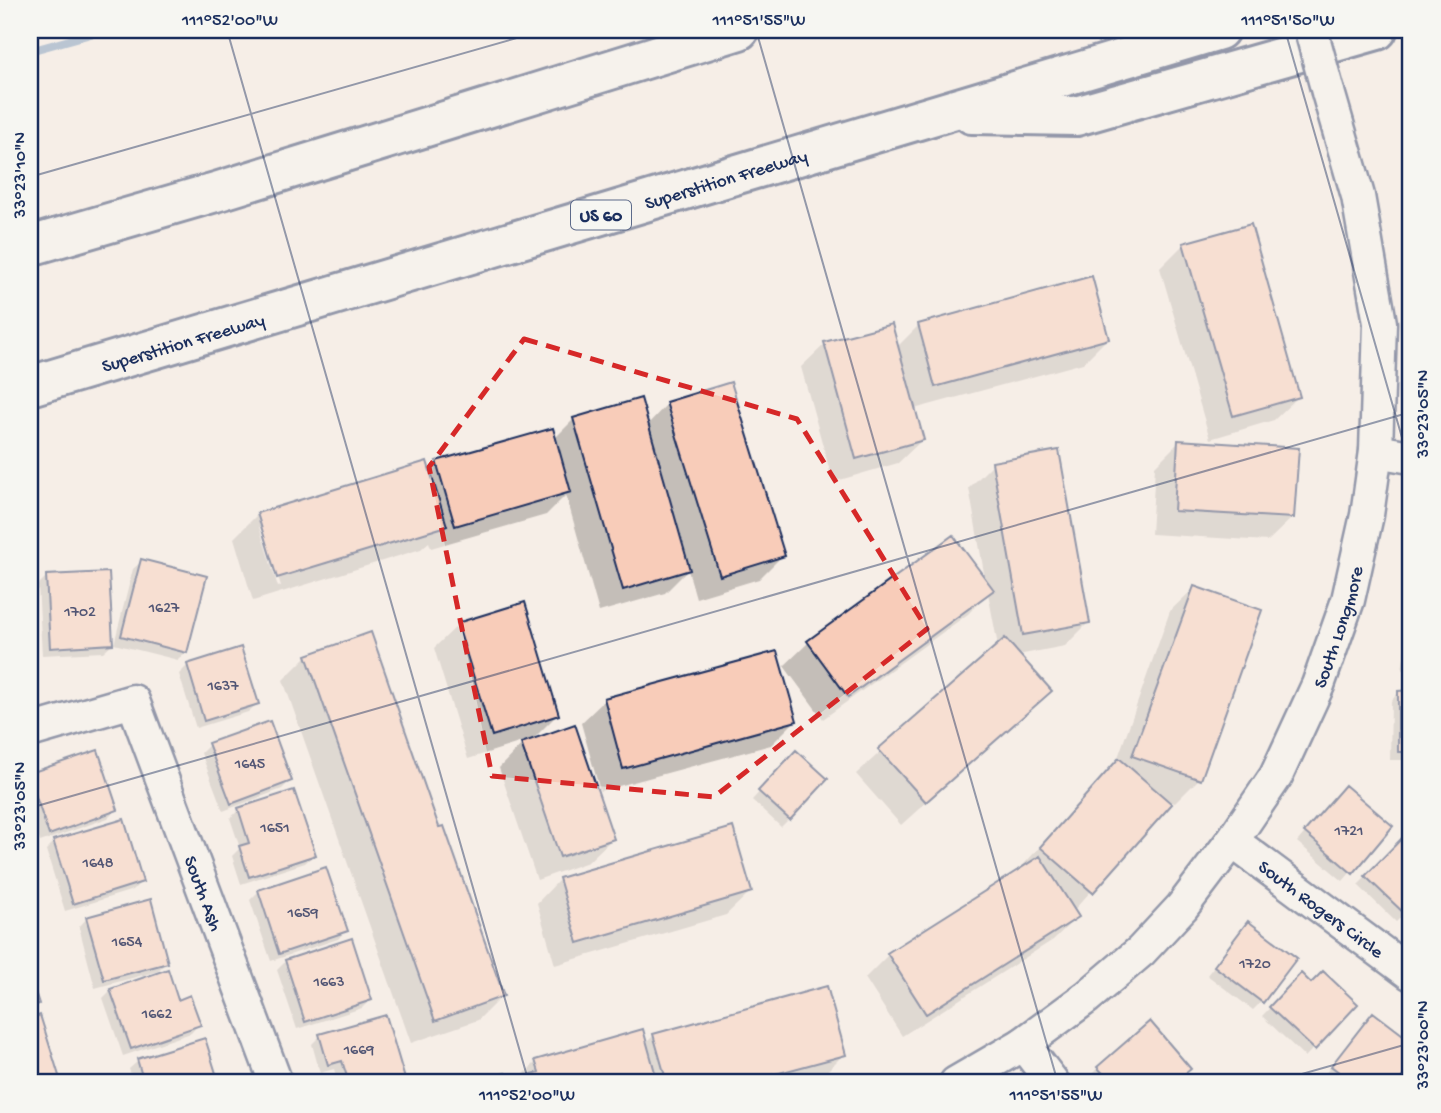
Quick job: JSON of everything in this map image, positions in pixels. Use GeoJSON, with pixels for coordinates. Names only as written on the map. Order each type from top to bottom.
{"type":"FeatureCollection","features":[{"type":"Feature","properties":{"kind":"highway"},"geometry":{"type":"LineString","coordinates":[[30,246],[219,191],[740,30]]}},
{"type":"Feature","properties":{"kind":"highway","name":"Superstition Freeway"},"geometry":{"type":"LineString","coordinates":[[30,386],[268,317],[934,113],[1219,30]]}},
{"type":"Feature","properties":{"kind":"highway"},"geometry":{"type":"LineString","coordinates":[[934,113],[1076,117],[1377,30]]}},
{"type":"Feature","properties":{"kind":"highway"},"geometry":{"type":"LineString","coordinates":[[30,232],[219,191]]}},
{"type":"Feature","properties":{"kind":"highway"},"geometry":{"type":"LineString","coordinates":[[30,393],[268,317]]}},
{"type":"Feature","properties":{"kind":"street","name":"South Longmore"},"geometry":{"type":"LineString","coordinates":[[956,1083],[978,1073],[1023,1044],[1087,997],[1141,951],[1182,907],[1232,841],[1276,776],[1318,685],[1348,600],[1355,576],[1376,451],[1381,323],[1358,196],[1311,30]]}},
{"type":"Feature","properties":{"kind":"street"},"geometry":{"type":"LineString","coordinates":[[1376,451],[1411,457]]}},
{"type":"Feature","properties":{"kind":"street","name":"South Ash"},"geometry":{"type":"LineString","coordinates":[[30,732],[133,701],[276,1083]]}},
{"type":"Feature","properties":{"kind":"street","name":"South Rogers Circle"},"geometry":{"type":"LineString","coordinates":[[1232,841],[1411,974]]}},
{"type":"Feature","properties":{"kind":"street"},"geometry":{"type":"LineString","coordinates":[[1023,1044],[1053,1083]]}},
{"type":"Feature","properties":{"kind":"highlighted area"},"geometry":{"type":"Polygon","coordinates":[[[524,339],[797,419],[927,629],[714,797],[492,776],[429,467],[524,339]]]}},
{"type":"Feature","properties":{"kind":"building"},"geometry":{"type":"Polygon","coordinates":[[[1251,224],[1300,397],[1233,416],[1183,243],[1251,224]]]}},
{"type":"Feature","properties":{"kind":"building"},"geometry":{"type":"Polygon","coordinates":[[[1092,276],[1109,339],[935,387],[918,324],[1092,276]]]}},
{"type":"Feature","properties":{"kind":"building"},"geometry":{"type":"Polygon","coordinates":[[[892,324],[924,440],[856,459],[824,342],[892,324]]]}},
{"type":"Feature","properties":{"kind":"building"},"geometry":{"type":"Polygon","coordinates":[[[731,382],[785,556],[720,576],[666,402],[731,382]]]}},
{"type":"Feature","properties":{"kind":"building"},"geometry":{"type":"Polygon","coordinates":[[[641,398],[690,570],[623,590],[573,418],[641,398]]]}},
{"type":"Feature","properties":{"kind":"building"},"geometry":{"type":"Polygon","coordinates":[[[553,428],[571,492],[455,526],[436,461],[553,428]]]}},
{"type":"Feature","properties":{"kind":"building"},"geometry":{"type":"Polygon","coordinates":[[[1178,440],[1299,448],[1294,518],[1174,511],[1178,440]]]}},
{"type":"Feature","properties":{"kind":"building"},"geometry":{"type":"Polygon","coordinates":[[[1059,450],[1090,623],[1023,635],[992,462],[1059,450]]]}},
{"type":"Feature","properties":{"kind":"building"},"geometry":{"type":"Polygon","coordinates":[[[427,461],[447,526],[277,578],[257,513],[427,461]]]}},
{"type":"Feature","properties":{"kind":"building"},"geometry":{"type":"Polygon","coordinates":[[[953,535],[994,590],[848,697],[807,641],[953,535]]]}},
{"type":"Feature","properties":{"kind":"building"},"geometry":{"type":"Polygon","coordinates":[[[141,559],[207,576],[187,653],[121,636],[141,559]]]}},
{"type":"Feature","properties":{"kind":"building"},"geometry":{"type":"Polygon","coordinates":[[[109,572],[113,644],[50,648],[46,575],[109,572]]]}},
{"type":"Feature","properties":{"kind":"building"},"geometry":{"type":"Polygon","coordinates":[[[1194,586],[1262,610],[1201,780],[1132,756],[1194,586]]]}},
{"type":"Feature","properties":{"kind":"building"},"geometry":{"type":"Polygon","coordinates":[[[525,602],[559,715],[492,736],[457,623],[525,602]]]}},
{"type":"Feature","properties":{"kind":"building"},"geometry":{"type":"Polygon","coordinates":[[[371,632],[439,827],[444,826],[504,996],[435,1021],[306,655],[371,632]]]}},
{"type":"Feature","properties":{"kind":"building"},"geometry":{"type":"Polygon","coordinates":[[[1005,638],[1052,691],[926,802],[878,749],[1005,638]]]}},
{"type":"Feature","properties":{"kind":"building"},"geometry":{"type":"Polygon","coordinates":[[[241,647],[259,704],[204,721],[187,664],[241,647]]]}},
{"type":"Feature","properties":{"kind":"building"},"geometry":{"type":"Polygon","coordinates":[[[777,651],[797,721],[623,769],[604,698],[777,651]]]}},
{"type":"Feature","properties":{"kind":"building"},"geometry":{"type":"Polygon","coordinates":[[[1411,690],[1411,752],[1398,752],[1398,691],[1411,690]]]}},
{"type":"Feature","properties":{"kind":"building"},"geometry":{"type":"Polygon","coordinates":[[[270,721],[292,781],[231,804],[208,743],[270,721]]]}},
{"type":"Feature","properties":{"kind":"building"},"geometry":{"type":"Polygon","coordinates":[[[575,724],[614,839],[560,857],[521,743],[575,724]]]}},
{"type":"Feature","properties":{"kind":"building"},"geometry":{"type":"Polygon","coordinates":[[[98,750],[118,810],[49,835],[30,773],[98,750]]]}},
{"type":"Feature","properties":{"kind":"building"},"geometry":{"type":"Polygon","coordinates":[[[796,750],[828,779],[790,820],[758,791],[796,750]]]}},
{"type":"Feature","properties":{"kind":"building"},"geometry":{"type":"Polygon","coordinates":[[[1119,758],[1172,804],[1093,893],[1040,847],[1119,758]]]}},
{"type":"Feature","properties":{"kind":"building"},"geometry":{"type":"Polygon","coordinates":[[[1345,785],[1393,826],[1353,874],[1304,832],[1345,785]]]}},
{"type":"Feature","properties":{"kind":"building"},"geometry":{"type":"Polygon","coordinates":[[[294,790],[316,855],[249,877],[239,846],[249,843],[238,808],[294,790]]]}},
{"type":"Feature","properties":{"kind":"building"},"geometry":{"type":"Polygon","coordinates":[[[124,819],[143,882],[73,904],[53,840],[124,819]]]}},
{"type":"Feature","properties":{"kind":"building"},"geometry":{"type":"Polygon","coordinates":[[[733,827],[752,892],[578,943],[559,878],[733,827]]]}},
{"type":"Feature","properties":{"kind":"building"},"geometry":{"type":"Polygon","coordinates":[[[1409,831],[1411,910],[1406,915],[1365,876],[1409,831]]]}},
{"type":"Feature","properties":{"kind":"building"},"geometry":{"type":"Polygon","coordinates":[[[1040,856],[1079,917],[926,1014],[887,953],[1040,856]]]}},
{"type":"Feature","properties":{"kind":"building"},"geometry":{"type":"Polygon","coordinates":[[[326,867],[348,931],[279,954],[258,890],[326,867]]]}},
{"type":"Feature","properties":{"kind":"building"},"geometry":{"type":"Polygon","coordinates":[[[151,899],[168,963],[104,980],[86,917],[151,899]]]}},
{"type":"Feature","properties":{"kind":"building"},"geometry":{"type":"Polygon","coordinates":[[[1248,921],[1297,958],[1263,1003],[1214,966],[1248,921]]]}},
{"type":"Feature","properties":{"kind":"building"},"geometry":{"type":"Polygon","coordinates":[[[352,938],[372,1000],[305,1022],[285,960],[352,938]]]}},
{"type":"Feature","properties":{"kind":"building"},"geometry":{"type":"Polygon","coordinates":[[[168,969],[178,1000],[190,995],[201,1025],[131,1049],[110,989],[168,969]]]}},
{"type":"Feature","properties":{"kind":"building"},"geometry":{"type":"Polygon","coordinates":[[[1323,971],[1358,1004],[1315,1050],[1269,1007],[1301,973],[1311,983],[1323,971]]]}},
{"type":"Feature","properties":{"kind":"building"},"geometry":{"type":"Polygon","coordinates":[[[30,976],[39,1004],[30,1008],[30,976]]]}},
{"type":"Feature","properties":{"kind":"building"},"geometry":{"type":"Polygon","coordinates":[[[827,986],[846,1055],[742,1083],[667,1083],[653,1034],[827,986]]]}},
{"type":"Feature","properties":{"kind":"building"},"geometry":{"type":"Polygon","coordinates":[[[1373,1012],[1411,1041],[1411,1065],[1398,1083],[1353,1083],[1331,1066],[1373,1012]]]}},
{"type":"Feature","properties":{"kind":"building"},"geometry":{"type":"Polygon","coordinates":[[[40,1015],[60,1079],[46,1083],[30,1083],[30,1019],[40,1015]]]}},
{"type":"Feature","properties":{"kind":"building"},"geometry":{"type":"Polygon","coordinates":[[[386,1015],[405,1079],[390,1083],[349,1083],[342,1061],[328,1065],[319,1034],[386,1015]]]}},
{"type":"Feature","properties":{"kind":"building"},"geometry":{"type":"Polygon","coordinates":[[[1150,1021],[1191,1069],[1174,1083],[1112,1083],[1097,1067],[1150,1021]]]}},
{"type":"Feature","properties":{"kind":"building"},"geometry":{"type":"Polygon","coordinates":[[[643,1029],[658,1083],[470,1083],[505,1073],[508,1081],[539,1072],[535,1060],[643,1029]]]}},
{"type":"Feature","properties":{"kind":"building"},"geometry":{"type":"Polygon","coordinates":[[[205,1038],[219,1083],[144,1083],[137,1059],[205,1038]]]}},
{"type":"Feature","properties":{"kind":"waterway"},"geometry":{"type":"LineString","coordinates":[[30,51],[105,30]]}}]}
